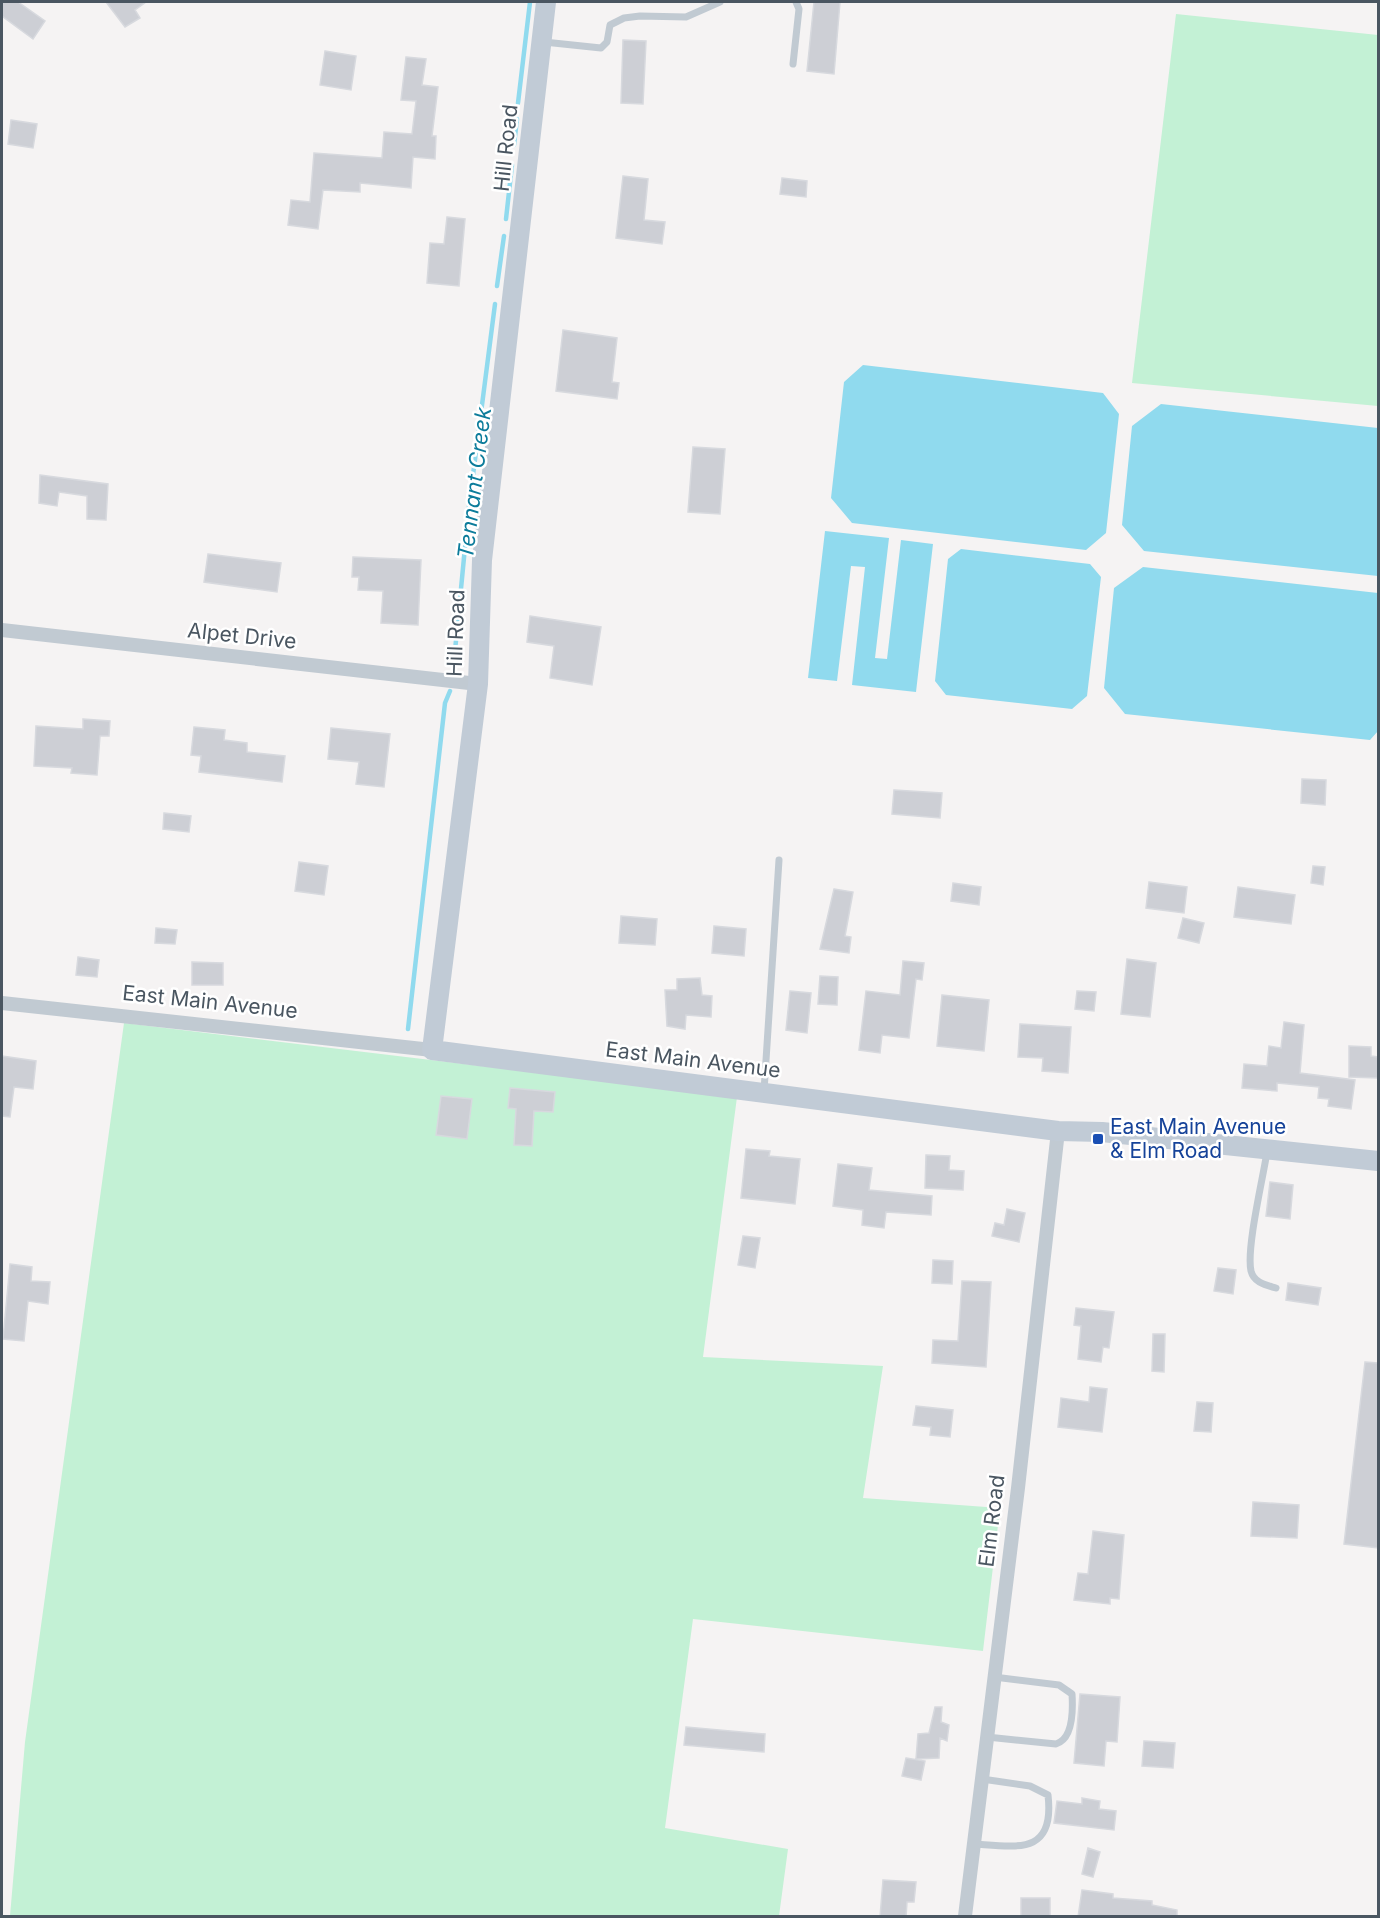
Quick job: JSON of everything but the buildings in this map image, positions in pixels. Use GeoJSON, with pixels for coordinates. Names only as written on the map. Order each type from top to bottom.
{"type":"FeatureCollection","features":[{"type":"Feature","properties":{"kind":"street","name":"Hill Road"},"geometry":{"type":"LineString","coordinates":[[432,1050],[478,684],[482,560],[546,2]]}},
{"type":"Feature","properties":{"kind":"street","name":"Alpet Drive"},"geometry":{"type":"LineString","coordinates":[[2,630],[478,684]]}},
{"type":"Feature","properties":{"kind":"street","name":"East Main Avenue"},"geometry":{"type":"LineString","coordinates":[[2,1004],[432,1050],[1058,1131],[1102,1132],[1378,1161]]}},
{"type":"Feature","properties":{"kind":"street","name":"Elm Road"},"geometry":{"type":"LineString","coordinates":[[964,1917],[1058,1131]]}},
{"type":"Feature","properties":{"kind":"lane"},"geometry":{"type":"LineString","coordinates":[[542,42],[601,48],[607,42],[610,25],[624,18],[686,17],[720,2]]}},
{"type":"Feature","properties":{"kind":"lane"},"geometry":{"type":"LineString","coordinates":[[793,64],[799,9],[796,2]]}},
{"type":"Feature","properties":{"kind":"lane"},"geometry":{"type":"LineString","coordinates":[[764,1093],[779,860]]}},
{"type":"Feature","properties":{"kind":"lane"},"geometry":{"type":"LineString","coordinates":[[1267,1149],[1252,1244],[1251,1272],[1260,1284],[1276,1288]]}},
{"type":"Feature","properties":{"kind":"lane"},"geometry":{"type":"LineString","coordinates":[[987,1737],[1056,1744],[1063,1742],[1068,1736],[1072,1702],[1072,1694],[1059,1685],[994,1677]]}},
{"type":"Feature","properties":{"kind":"lane"},"geometry":{"type":"LineString","coordinates":[[974,1844],[1022,1847],[1041,1837],[1050,1817],[1048,1795],[1030,1786],[981,1779]]}},
{"type":"Feature","properties":{"kind":"green space"},"geometry":{"type":"Polygon","coordinates":[[[1176,14],[1378,35],[1378,406],[1132,383],[1176,14]]]}},
{"type":"Feature","properties":{"kind":"green space"},"geometry":{"type":"Polygon","coordinates":[[[124,1023],[737,1097],[703,1357],[883,1366],[863,1498],[1000,1508],[983,1651],[693,1619],[665,1828],[788,1849],[779,1916],[10,1916],[25,1742],[124,1023]]]}},
{"type":"Feature","properties":{"kind":"water"},"geometry":{"type":"Polygon","coordinates":[[[863,365],[1103,393],[1119,414],[1106,533],[1086,550],[852,523],[831,498],[844,382],[863,365]]]}},
{"type":"Feature","properties":{"kind":"water"},"geometry":{"type":"Polygon","coordinates":[[[1161,404],[1378,428],[1378,576],[1144,551],[1122,525],[1132,426],[1161,404]]]}},
{"type":"Feature","properties":{"kind":"water"},"geometry":{"type":"Polygon","coordinates":[[[825,531],[889,538],[875,658],[887,659],[901,540],[933,544],[916,692],[852,685],[865,567],[851,566],[837,681],[808,678],[825,531]]]}},
{"type":"Feature","properties":{"kind":"water"},"geometry":{"type":"Polygon","coordinates":[[[961,549],[1090,564],[1101,577],[1087,696],[1072,709],[946,695],[935,681],[948,559],[961,549]]]}},
{"type":"Feature","properties":{"kind":"water"},"geometry":{"type":"Polygon","coordinates":[[[1143,567],[1378,593],[1378,731],[1370,740],[1125,714],[1104,688],[1114,588],[1143,567]]]}},
{"type":"Feature","properties":{"kind":"waterway","name":"Tennant Creek"},"geometry":{"type":"LineString","coordinates":[[518,103],[530,2]]}},
{"type":"Feature","properties":{"kind":"waterway","name":"Tennant Creek"},"geometry":{"type":"LineString","coordinates":[[514,145],[517,119]]}},
{"type":"Feature","properties":{"kind":"waterway","name":"Tennant Creek"},"geometry":{"type":"LineString","coordinates":[[506,219],[512,165]]}},
{"type":"Feature","properties":{"kind":"waterway","name":"Tennant Creek"},"geometry":{"type":"LineString","coordinates":[[497,286],[504,236]]}},
{"type":"Feature","properties":{"kind":"waterway","name":"Tennant Creek"},"geometry":{"type":"LineString","coordinates":[[454,661],[469,506],[495,304]]}},
{"type":"Feature","properties":{"kind":"waterway","name":"Tennant Creek"},"geometry":{"type":"LineString","coordinates":[[408,1029],[445,703],[450,691]]}},
{"type":"Feature","properties":{"kind":"place","name":"East Main Avenue & Elm Road"},"geometry":{"type":"Point","coordinates":[1098,1139]}}]}
